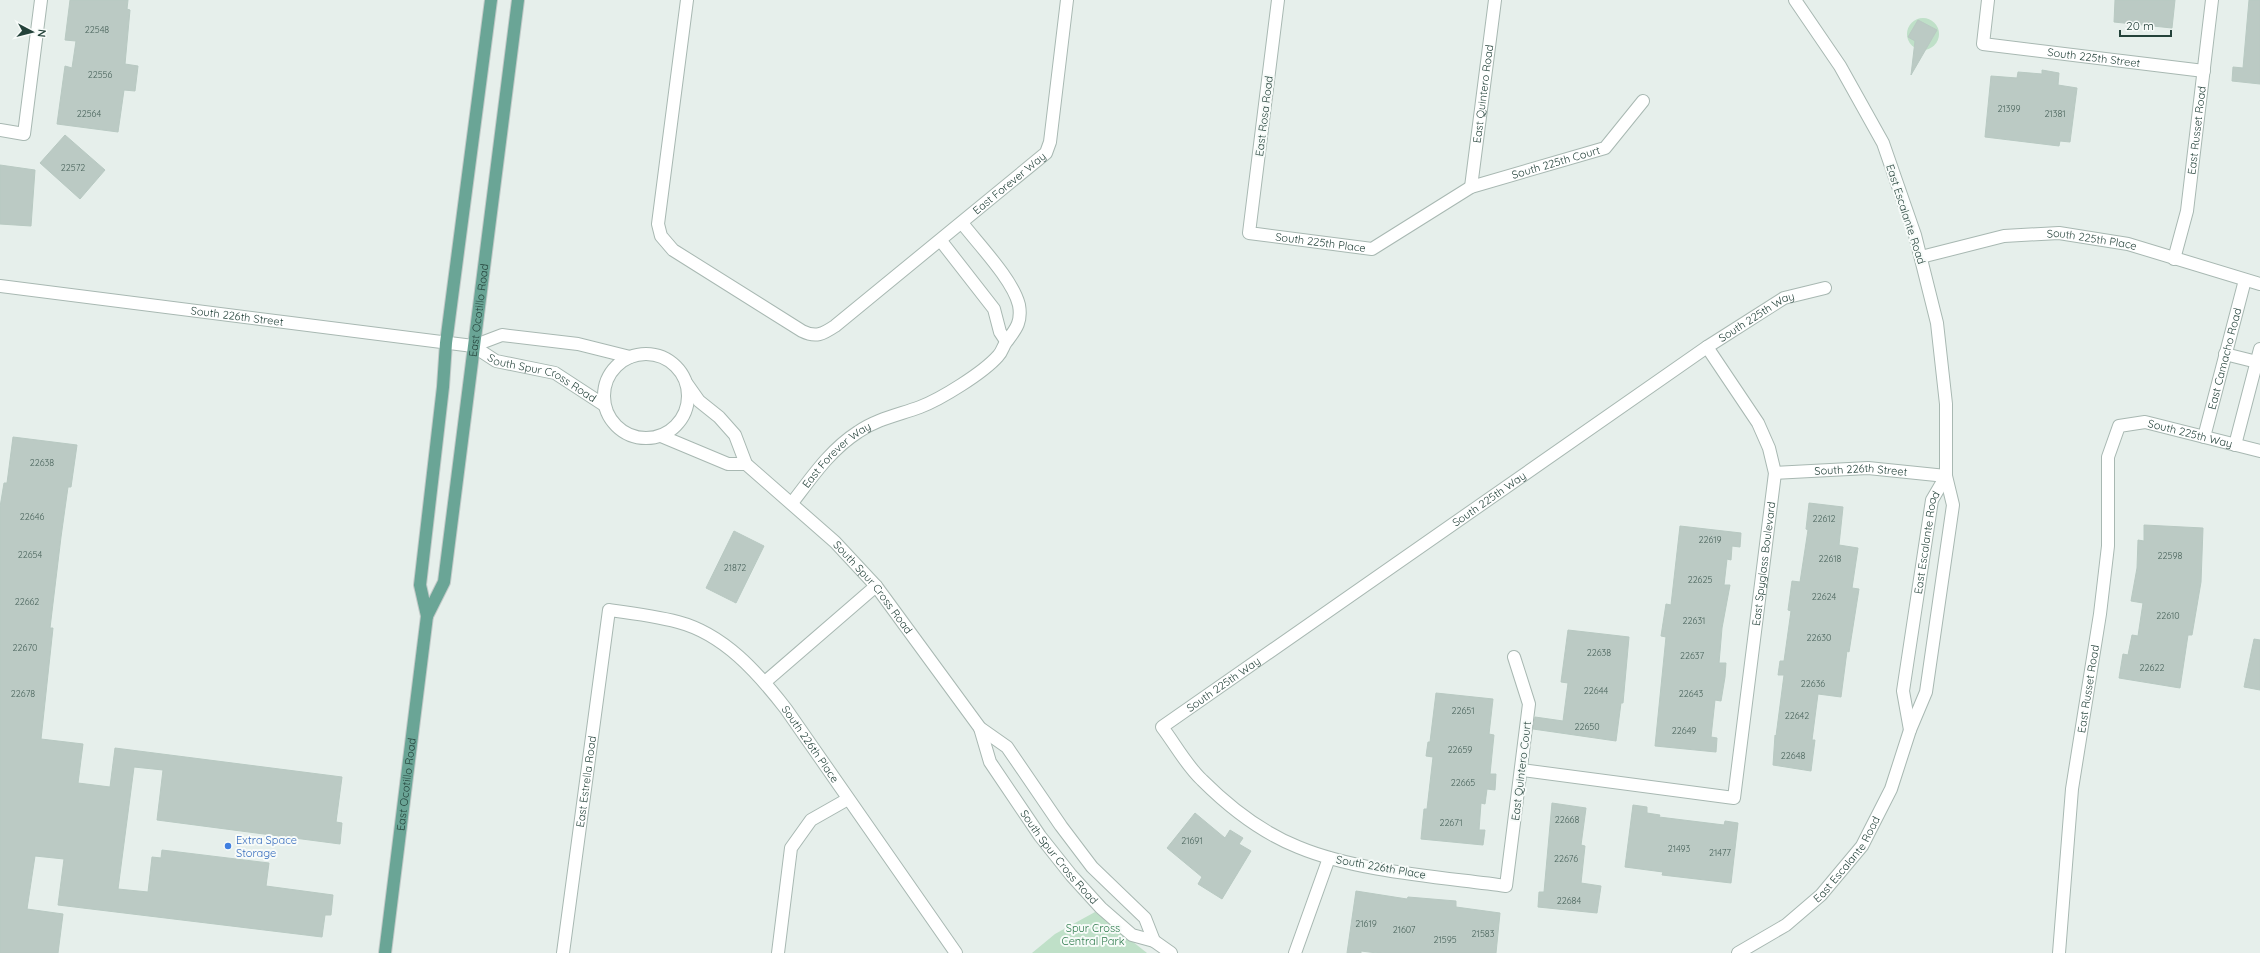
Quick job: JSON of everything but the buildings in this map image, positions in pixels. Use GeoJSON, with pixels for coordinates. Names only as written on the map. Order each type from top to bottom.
{"type":"FeatureCollection","features":[{"type":"Feature","properties":{"kind":"main road","name":"East Ocotillo Road"},"geometry":{"type":"LineString","coordinates":[[427,616],[420,585],[443,387],[446,343],[490,0]]}},
{"type":"Feature","properties":{"kind":"main road","name":"East Ocotillo Road"},"geometry":{"type":"LineString","coordinates":[[385,953],[427,616],[444,582],[518,0]]}},
{"type":"Feature","properties":{"kind":"street"},"geometry":{"type":"LineString","coordinates":[[0,130],[24,134],[41,0]]}},
{"type":"Feature","properties":{"kind":"street"},"geometry":{"type":"LineString","coordinates":[[687,0],[658,224],[660,236],[665,243],[802,330],[817,336],[824,334],[835,326],[962,223]]}},
{"type":"Feature","properties":{"kind":"street","name":"East Forever Way"},"geometry":{"type":"LineString","coordinates":[[792,503],[820,467],[842,444],[872,423],[919,408],[947,394],[995,360],[1004,349],[1006,341],[1012,336],[1019,321],[1019,307],[1016,294],[1008,281],[962,223],[1043,157],[1049,149],[1067,0]]}},
{"type":"Feature","properties":{"kind":"street","name":"East Rosa Road"},"geometry":{"type":"LineString","coordinates":[[1249,233],[1278,0]]}},
{"type":"Feature","properties":{"kind":"street","name":"East Quintero Road"},"geometry":{"type":"LineString","coordinates":[[1471,187],[1495,0]]}},
{"type":"Feature","properties":{"kind":"street","name":"East Escalante Road"},"geometry":{"type":"LineString","coordinates":[[1738,953],[1786,925],[1816,900],[1862,846],[1891,789],[1910,730],[1926,692],[1953,505],[1946,476],[1946,404],[1937,323],[1915,235],[1883,143],[1840,66],[1794,0]]}},
{"type":"Feature","properties":{"kind":"street","name":"South 225th Street"},"geometry":{"type":"LineString","coordinates":[[1988,0],[1983,44],[2204,71]]}},
{"type":"Feature","properties":{"kind":"street","name":"East Russet Road"},"geometry":{"type":"LineString","coordinates":[[2174,259],[2187,211],[2212,0]]}},
{"type":"Feature","properties":{"kind":"street","name":"South 225th Court"},"geometry":{"type":"LineString","coordinates":[[1471,187],[1605,148],[1643,101]]}},
{"type":"Feature","properties":{"kind":"street","name":"South 225th Place"},"geometry":{"type":"LineString","coordinates":[[1249,233],[1372,249],[1471,187]]}},
{"type":"Feature","properties":{"kind":"street","name":"South 225th Place"},"geometry":{"type":"LineString","coordinates":[[1921,257],[2004,236],[2059,233],[2128,244],[2260,284]]}},
{"type":"Feature","properties":{"kind":"street"},"geometry":{"type":"LineString","coordinates":[[941,240],[994,309],[1000,332],[1006,341]]}},
{"type":"Feature","properties":{"kind":"street","name":"East Camacho Road"},"geometry":{"type":"LineString","coordinates":[[2204,437],[2244,280]]}},
{"type":"Feature","properties":{"kind":"street","name":"South 226th Street"},"geometry":{"type":"LineString","coordinates":[[0,286],[473,346]]}},
{"type":"Feature","properties":{"kind":"street","name":"South 225th Way"},"geometry":{"type":"LineString","coordinates":[[1162,727],[1707,346],[1784,298],[1825,288]]}},
{"type":"Feature","properties":{"kind":"street","name":"South Spur Cross Road"},"geometry":{"type":"LineString","coordinates":[[473,346],[502,335],[578,344],[630,357]]}},
{"type":"Feature","properties":{"kind":"street","name":"South Spur Cross Road"},"geometry":{"type":"LineString","coordinates":[[473,346],[496,361],[556,373],[604,405]]}},
{"type":"Feature","properties":{"kind":"street","name":"East Spyglass Boulevard"},"geometry":{"type":"LineString","coordinates":[[1522,770],[1734,798],[1775,473],[1769,448],[1758,423],[1707,346]]}},
{"type":"Feature","properties":{"kind":"street"},"geometry":{"type":"LineString","coordinates":[[2235,445],[2260,349]]}},
{"type":"Feature","properties":{"kind":"street","name":"South Spur Cross Road"},"geometry":{"type":"LineString","coordinates":[[687,384],[688,397],[686,409],[681,421],[672,430],[661,436],[649,439],[637,438],[625,434],[612,422],[604,405],[604,390],[608,376],[617,365],[630,357],[647,354],[664,358],[678,369],[699,401],[719,417],[735,435],[746,464],[835,542],[876,586],[980,728],[1007,747],[1061,826],[1092,867],[1145,918],[1154,941]]}},
{"type":"Feature","properties":{"kind":"street"},"geometry":{"type":"LineString","coordinates":[[2225,354],[2257,362]]}},
{"type":"Feature","properties":{"kind":"street","name":"South 225th Way"},"geometry":{"type":"LineString","coordinates":[[2119,426],[2145,422],[2260,451]]}},
{"type":"Feature","properties":{"kind":"street","name":"East Russet Road"},"geometry":{"type":"LineString","coordinates":[[2059,953],[2072,789],[2100,614],[2108,546],[2108,457],[2119,426]]}},
{"type":"Feature","properties":{"kind":"street","name":"South Spur Cross Road"},"geometry":{"type":"LineString","coordinates":[[661,436],[698,450],[728,464],[746,464]]}},
{"type":"Feature","properties":{"kind":"street","name":"South 226th Street"},"geometry":{"type":"LineString","coordinates":[[1775,473],[1868,468],[1946,476]]}},
{"type":"Feature","properties":{"kind":"street","name":"East Escalante Road"},"geometry":{"type":"LineString","coordinates":[[1910,730],[1903,691],[1932,500],[1946,476]]}},
{"type":"Feature","properties":{"kind":"street"},"geometry":{"type":"LineString","coordinates":[[765,682],[876,586]]}},
{"type":"Feature","properties":{"kind":"street","name":"South 226th Place"},"geometry":{"type":"LineString","coordinates":[[609,610],[680,622],[716,639],[737,655],[765,682],[786,708],[956,953]]}},
{"type":"Feature","properties":{"kind":"street","name":"East Estrella Road"},"geometry":{"type":"LineString","coordinates":[[563,953],[609,610]]}},
{"type":"Feature","properties":{"kind":"street","name":"East Quintero Court"},"geometry":{"type":"LineString","coordinates":[[1506,886],[1530,704],[1514,657]]}},
{"type":"Feature","properties":{"kind":"street","name":"South 226th Place"},"geometry":{"type":"LineString","coordinates":[[1162,727],[1201,780],[1256,825],[1298,847],[1329,858],[1365,866],[1506,886]]}},
{"type":"Feature","properties":{"kind":"street","name":"South Spur Cross Road"},"geometry":{"type":"LineString","coordinates":[[980,728],[990,762],[1040,836],[1071,875],[1101,908],[1132,934],[1154,941],[1171,953]]}},
{"type":"Feature","properties":{"kind":"street"},"geometry":{"type":"LineString","coordinates":[[778,953],[792,848],[811,820],[848,799]]}},
{"type":"Feature","properties":{"kind":"street"},"geometry":{"type":"LineString","coordinates":[[1295,953],[1329,858]]}},
{"type":"Feature","properties":{"kind":"green space"},"geometry":{"type":"Polygon","coordinates":[[[1920,18],[1926,18],[1936,25],[1939,34],[1938,40],[1932,47],[1926,50],[1920,50],[1910,43],[1907,37],[1907,31],[1914,21],[1920,18]]]}},
{"type":"Feature","properties":{"kind":"green space","name":"Spur Cross Central Park"},"geometry":{"type":"Polygon","coordinates":[[[1095,912],[1147,953],[1032,953],[1055,934],[1095,912]]]}},
{"type":"Feature","properties":{"kind":"place","name":"Extra Space Storage"},"geometry":{"type":"Point","coordinates":[228,846]}}]}
